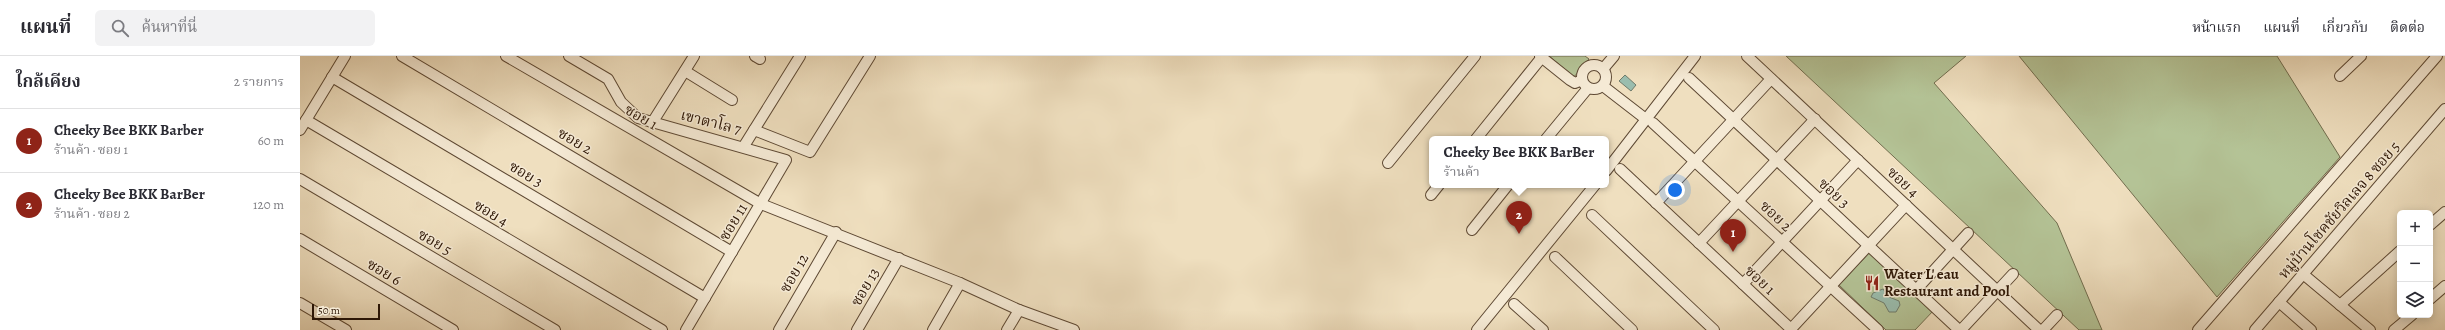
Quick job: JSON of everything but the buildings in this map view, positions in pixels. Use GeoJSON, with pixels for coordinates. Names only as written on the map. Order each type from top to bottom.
{"type":"FeatureCollection","features":[{"type":"Feature","properties":{"kind":"street"},"geometry":{"type":"LineString","coordinates":[[300,130],[345,56]]}},
{"type":"Feature","properties":{"kind":"street","name":"ซอย 2"},"geometry":{"type":"LineString","coordinates":[[402,56],[732,252]]}},
{"type":"Feature","properties":{"kind":"street","name":"ซอย 1"},"geometry":{"type":"LineString","coordinates":[[506,56],[761,204],[836,232],[960,283],[1019,310],[1073,330]]}},
{"type":"Feature","properties":{"kind":"street","name":"เขาตาโล 7"},"geometry":{"type":"LineString","coordinates":[[569,56],[608,79],[621,102],[638,118],[748,148]]}},
{"type":"Feature","properties":{"kind":"street"},"geometry":{"type":"LineString","coordinates":[[652,123],[694,56]]}},
{"type":"Feature","properties":{"kind":"street"},"geometry":{"type":"LineString","coordinates":[[748,148],[800,56]]}},
{"type":"Feature","properties":{"kind":"street"},"geometry":{"type":"LineString","coordinates":[[757,132],[810,152],[870,56]]}},
{"type":"Feature","properties":{"kind":"street"},"geometry":{"type":"LineString","coordinates":[[1388,163],[1475,56]]}},
{"type":"Feature","properties":{"kind":"street"},"geometry":{"type":"LineString","coordinates":[[1478,136],[1541,56],[1570,80],[1575,83],[1585,84],[1594,90],[1603,86],[1606,76],[1598,63]]}},
{"type":"Feature","properties":{"kind":"street"},"geometry":{"type":"LineString","coordinates":[[1548,136],[1585,84],[1585,69],[1614,56]]}},
{"type":"Feature","properties":{"kind":"street"},"geometry":{"type":"LineString","coordinates":[[1609,168],[1650,121],[1695,56]]}},
{"type":"Feature","properties":{"kind":"street","name":"ซอย 4"},"geometry":{"type":"LineString","coordinates":[[1747,56],[2039,330]]}},
{"type":"Feature","properties":{"kind":"street"},"geometry":{"type":"LineString","coordinates":[[2340,76],[2361,56]]}},
{"type":"Feature","properties":{"kind":"street"},"geometry":{"type":"LineString","coordinates":[[2198,330],[2437,56]]}},
{"type":"Feature","properties":{"kind":"street"},"geometry":{"type":"LineString","coordinates":[[685,71],[732,100]]}},
{"type":"Feature","properties":{"kind":"street","name":"ซอย 3"},"geometry":{"type":"LineString","coordinates":[[332,77],[705,298]]}},
{"type":"Feature","properties":{"kind":"street","name":"ซอย 3"},"geometry":{"type":"LineString","coordinates":[[1689,78],[1960,330]]}},
{"type":"Feature","properties":{"kind":"street"},"geometry":{"type":"LineString","coordinates":[[1656,203],[1771,78]]}},
{"type":"Feature","properties":{"kind":"street","name":"ซอย 2"},"geometry":{"type":"LineString","coordinates":[[1603,86],[1650,121],[1878,330]]}},
{"type":"Feature","properties":{"kind":"street","name":"หมู่บ้านโชคชัยวิลเลจ 8 ซอย 5"},"geometry":{"type":"LineString","coordinates":[[2255,330],[2445,109]]}},
{"type":"Feature","properties":{"kind":"street"},"geometry":{"type":"LineString","coordinates":[[1699,243],[1815,119]]}},
{"type":"Feature","properties":{"kind":"street","name":"ซอย 4"},"geometry":{"type":"LineString","coordinates":[[306,120],[662,330]]}},
{"type":"Feature","properties":{"kind":"street","name":"ซอย 11"},"geometry":{"type":"LineString","coordinates":[[686,330],[786,160],[748,148]]}},
{"type":"Feature","properties":{"kind":"street"},"geometry":{"type":"LineString","coordinates":[[1743,284],[1858,160]]}},
{"type":"Feature","properties":{"kind":"street","name":"ซอย 1"},"geometry":{"type":"LineString","coordinates":[[1620,169],[1791,330]]}},
{"type":"Feature","properties":{"kind":"street","name":"ซอย 5"},"geometry":{"type":"LineString","coordinates":[[300,179],[556,330]]}},
{"type":"Feature","properties":{"kind":"street"},"geometry":{"type":"LineString","coordinates":[[1431,195],[1437,188]]}},
{"type":"Feature","properties":{"kind":"street"},"geometry":{"type":"LineString","coordinates":[[1472,230],[1506,188]]}},
{"type":"Feature","properties":{"kind":"street"},"geometry":{"type":"LineString","coordinates":[[1477,330],[1593,188]]}},
{"type":"Feature","properties":{"kind":"street"},"geometry":{"type":"LineString","coordinates":[[1791,330],[1906,205]]}},
{"type":"Feature","properties":{"kind":"street"},"geometry":{"type":"LineString","coordinates":[[2433,222],[2445,212]]}},
{"type":"Feature","properties":{"kind":"street"},"geometry":{"type":"LineString","coordinates":[[1592,215],[1714,330]]}},
{"type":"Feature","properties":{"kind":"street","name":"ซอย 12"},"geometry":{"type":"LineString","coordinates":[[779,330],[836,232]]}},
{"type":"Feature","properties":{"kind":"street"},"geometry":{"type":"LineString","coordinates":[[1916,290],[1968,233]]}},
{"type":"Feature","properties":{"kind":"street","name":"ซอย 6"},"geometry":{"type":"LineString","coordinates":[[300,239],[453,330]]}},
{"type":"Feature","properties":{"kind":"street"},"geometry":{"type":"LineString","coordinates":[[2340,305],[2397,254]]}},
{"type":"Feature","properties":{"kind":"street"},"geometry":{"type":"LineString","coordinates":[[1555,257],[1632,330]]}},
{"type":"Feature","properties":{"kind":"street","name":"ซอย 13"},"geometry":{"type":"LineString","coordinates":[[857,330],[899,258]]}},
{"type":"Feature","properties":{"kind":"street"},"geometry":{"type":"LineString","coordinates":[[1960,330],[2013,274]]}},
{"type":"Feature","properties":{"kind":"street"},"geometry":{"type":"LineString","coordinates":[[2303,274],[2370,330]]}},
{"type":"Feature","properties":{"kind":"street"},"geometry":{"type":"LineString","coordinates":[[933,330],[960,283]]}},
{"type":"Feature","properties":{"kind":"street"},"geometry":{"type":"LineString","coordinates":[[2433,296],[2445,286]]}},
{"type":"Feature","properties":{"kind":"street"},"geometry":{"type":"LineString","coordinates":[[2279,302],[2311,330]]}},
{"type":"Feature","properties":{"kind":"street"},"geometry":{"type":"LineString","coordinates":[[300,303],[346,330]]}},
{"type":"Feature","properties":{"kind":"street"},"geometry":{"type":"LineString","coordinates":[[1514,304],[1543,330]]}},
{"type":"Feature","properties":{"kind":"street"},"geometry":{"type":"LineString","coordinates":[[1007,330],[1019,310]]}},
{"type":"Feature","properties":{"kind":"street"},"geometry":{"type":"LineString","coordinates":[[2043,330],[2056,315]]}},
{"type":"Feature","properties":{"kind":"street"},"geometry":{"type":"LineString","coordinates":[[2394,330],[2408,318]]}},
{"type":"Feature","properties":{"kind":"shaded area"},"geometry":{"type":"Polygon","coordinates":[[[1549,56],[1585,56],[1589,59],[1574,77],[1549,56]]]}},
{"type":"Feature","properties":{"kind":"shaded area"},"geometry":{"type":"Polygon","coordinates":[[[1786,56],[1966,56],[1934,83],[2057,223],[2102,330],[2079,330],[1786,56]]]}},
{"type":"Feature","properties":{"kind":"shaded area"},"geometry":{"type":"Polygon","coordinates":[[[2019,56],[2277,56],[2340,157],[2217,297],[2019,56]]]}},
{"type":"Feature","properties":{"kind":"shaded area"},"geometry":{"type":"Polygon","coordinates":[[[1625,75],[1636,85],[1631,91],[1619,81],[1625,75]]]}},
{"type":"Feature","properties":{"kind":"shaded area"},"geometry":{"type":"Polygon","coordinates":[[[1871,251],[1934,310],[1915,330],[1886,330],[1839,285],[1871,251]]]}},
{"type":"Feature","properties":{"kind":"shaded area"},"geometry":{"type":"Polygon","coordinates":[[[1883,289],[1889,297],[1899,301],[1900,305],[1896,312],[1889,312],[1884,303],[1871,297],[1873,293],[1883,289]]]}},
{"type":"Feature","properties":{"kind":"place","name":"Cheeky Bee BKK BarBer"},"geometry":{"type":"Point","coordinates":[1519,234]}},
{"type":"Feature","properties":{"kind":"place","name":"Cheeky Bee BKK Barber"},"geometry":{"type":"Point","coordinates":[1733,252]}},
{"type":"Feature","properties":{"kind":"place","name":"Water L' eau Restaurant and Pool"},"geometry":{"type":"Point","coordinates":[1872,283]}}]}
